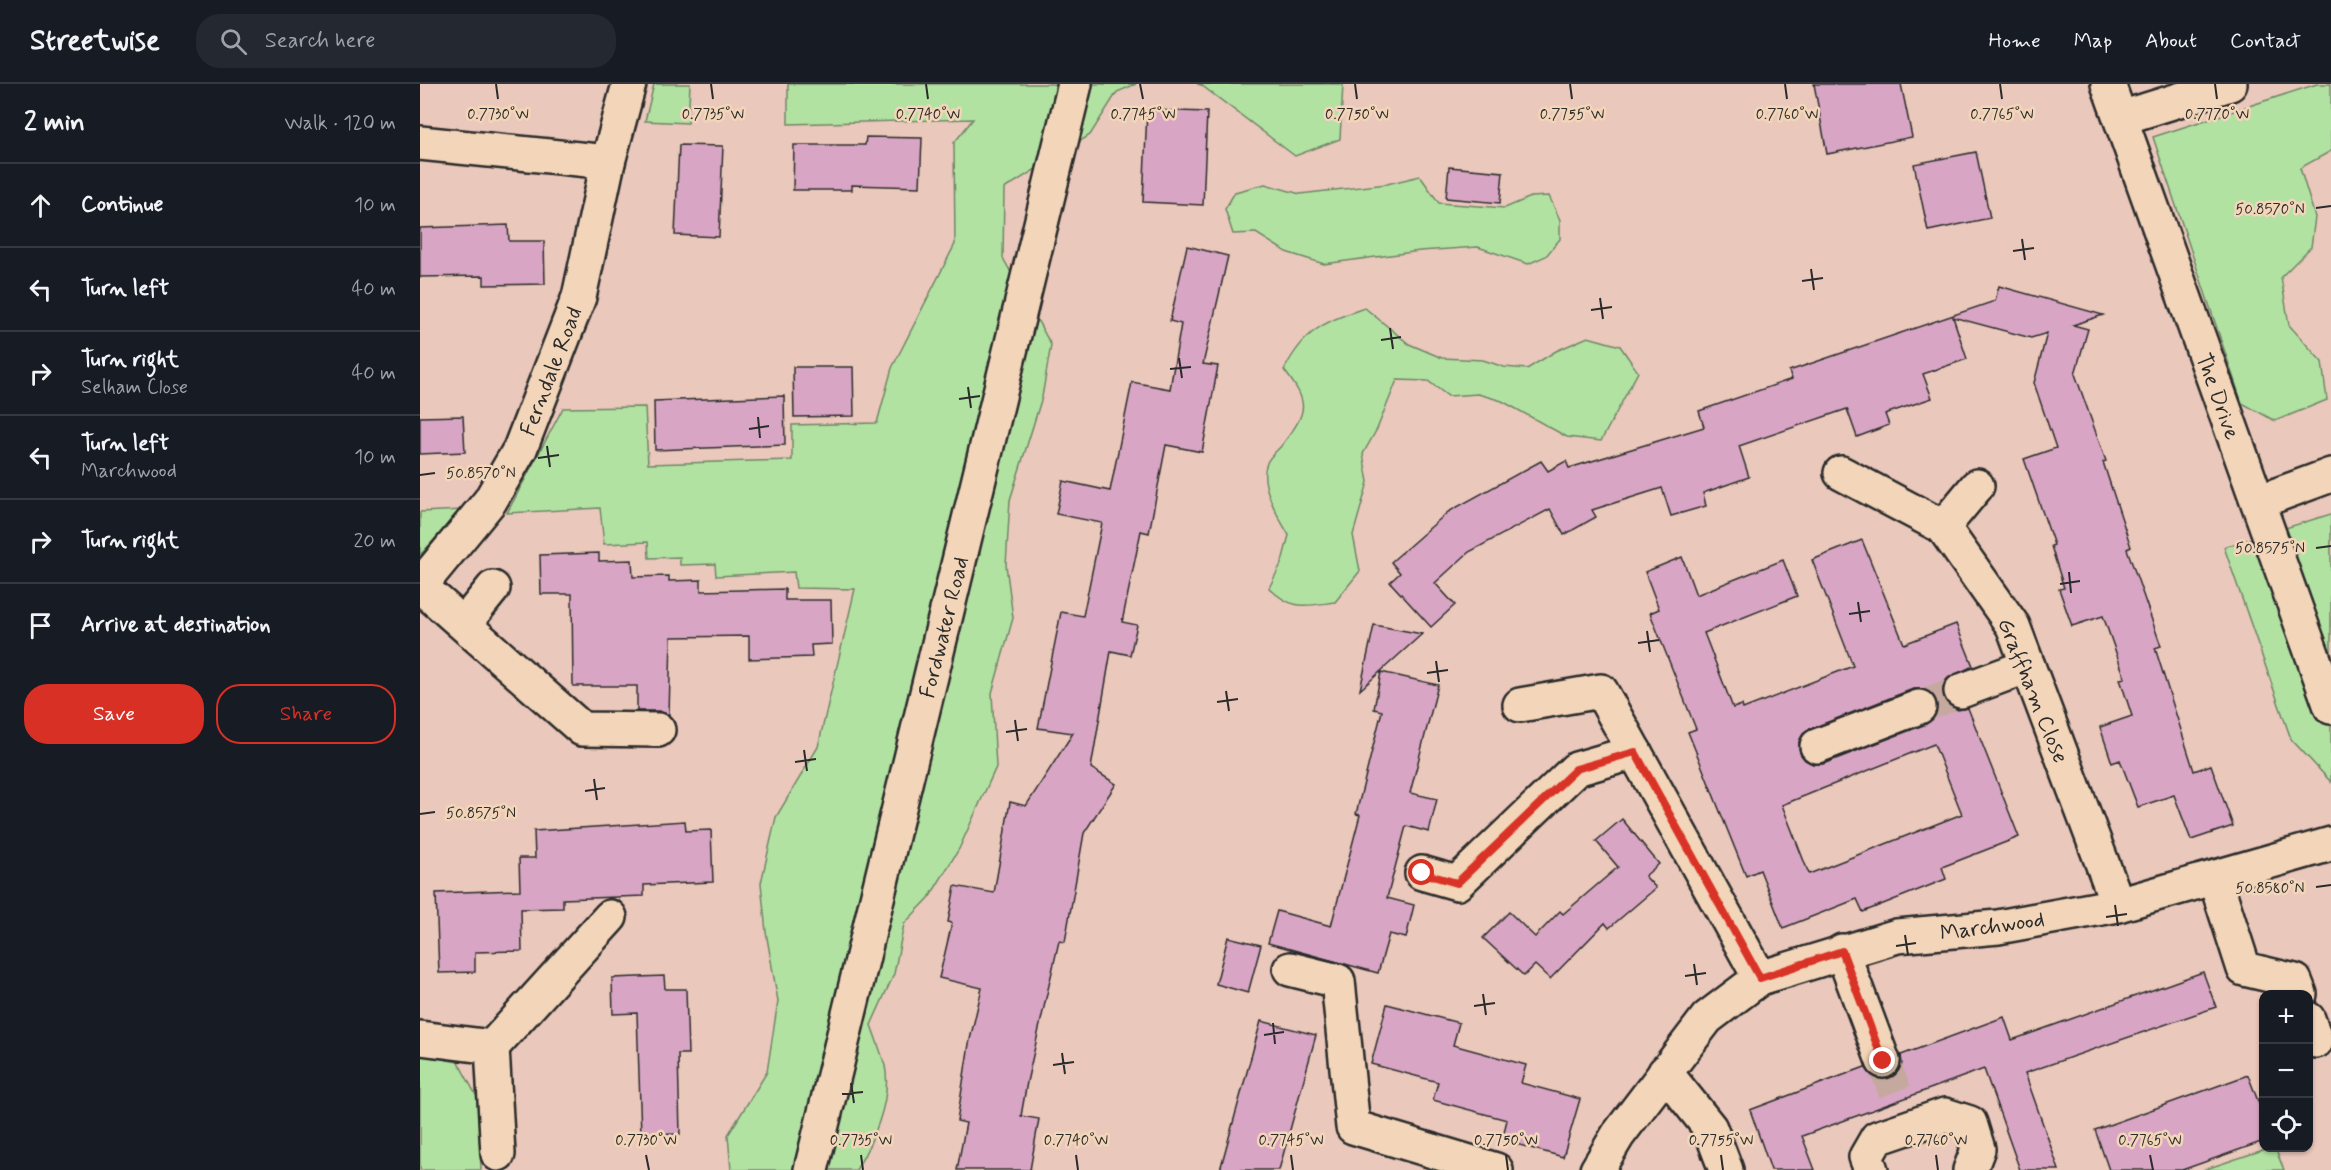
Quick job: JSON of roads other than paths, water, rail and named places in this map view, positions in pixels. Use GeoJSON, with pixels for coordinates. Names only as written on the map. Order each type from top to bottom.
{"type":"FeatureCollection","features":[{"type":"Feature","properties":{"kind":"street","name":"Ferndale Road"},"geometry":{"type":"LineString","coordinates":[[420,586],[490,501],[520,449],[579,297],[608,162],[629,84]]}},
{"type":"Feature","properties":{"kind":"street","name":"Fordwater Road"},"geometry":{"type":"LineString","coordinates":[[811,1170],[1075,84]]}},
{"type":"Feature","properties":{"kind":"street","name":"The Drive"},"geometry":{"type":"LineString","coordinates":[[2108,84],[2331,707]]}},
{"type":"Feature","properties":{"kind":"street"},"geometry":{"type":"LineString","coordinates":[[2121,118],[2229,84]]}},
{"type":"Feature","properties":{"kind":"street"},"geometry":{"type":"LineString","coordinates":[[420,143],[608,162]]}},
{"type":"Feature","properties":{"kind":"street","name":"Graffham Close"},"geometry":{"type":"LineString","coordinates":[[1841,473],[1943,527],[2013,626],[2118,905]]}},
{"type":"Feature","properties":{"kind":"street"},"geometry":{"type":"LineString","coordinates":[[2258,502],[2331,475]]}},
{"type":"Feature","properties":{"kind":"street"},"geometry":{"type":"LineString","coordinates":[[1943,527],[1977,486]]}},
{"type":"Feature","properties":{"kind":"street"},"geometry":{"type":"LineString","coordinates":[[420,586],[582,729],[658,730]]}},
{"type":"Feature","properties":{"kind":"street"},"geometry":{"type":"LineString","coordinates":[[464,624],[493,588]]}},
{"type":"Feature","properties":{"kind":"street"},"geometry":{"type":"LineString","coordinates":[[1961,692],[2028,666]]}},
{"type":"Feature","properties":{"kind":"street"},"geometry":{"type":"LineString","coordinates":[[1520,705],[1601,691],[1760,978]]}},
{"type":"Feature","properties":{"kind":"street"},"geometry":{"type":"LineString","coordinates":[[1817,746],[1919,707]]}},
{"type":"Feature","properties":{"kind":"street"},"geometry":{"type":"LineString","coordinates":[[1422,873],[1457,883],[1576,769],[1635,752]]}},
{"type":"Feature","properties":{"kind":"street","name":"Marchwood"},"geometry":{"type":"LineString","coordinates":[[1597,1170],[1618,1135],[1707,1018],[1760,978],[1897,936],[1998,927],[2118,905],[2331,844]]}},
{"type":"Feature","properties":{"kind":"street"},"geometry":{"type":"LineString","coordinates":[[2215,879],[2244,969],[2295,981],[2298,990]]}},
{"type":"Feature","properties":{"kind":"street"},"geometry":{"type":"LineString","coordinates":[[498,1154],[492,1047],[610,917]]}},
{"type":"Feature","properties":{"kind":"street"},"geometry":{"type":"LineString","coordinates":[[1842,951],[1883,1061]]}},
{"type":"Feature","properties":{"kind":"street"},"geometry":{"type":"LineString","coordinates":[[1290,969],[1338,981],[1353,1127],[1496,1170]]}},
{"type":"Feature","properties":{"kind":"street"},"geometry":{"type":"LineString","coordinates":[[420,1038],[492,1047]]}},
{"type":"Feature","properties":{"kind":"street"},"geometry":{"type":"LineString","coordinates":[[1665,1072],[1710,1128],[1726,1170]]}},
{"type":"Feature","properties":{"kind":"street"},"geometry":{"type":"LineString","coordinates":[[1870,1170],[1866,1157],[1877,1138],[1903,1114],[1945,1115],[1970,1123],[1978,1149],[1971,1170]]}},
{"type":"Feature","properties":{"kind":"tunnel"},"geometry":{"type":"LineString","coordinates":[[1919,707],[1961,691]]}},
{"type":"Feature","properties":{"kind":"tunnel"},"geometry":{"type":"LineString","coordinates":[[1883,1061],[1898,1100]]}}]}
